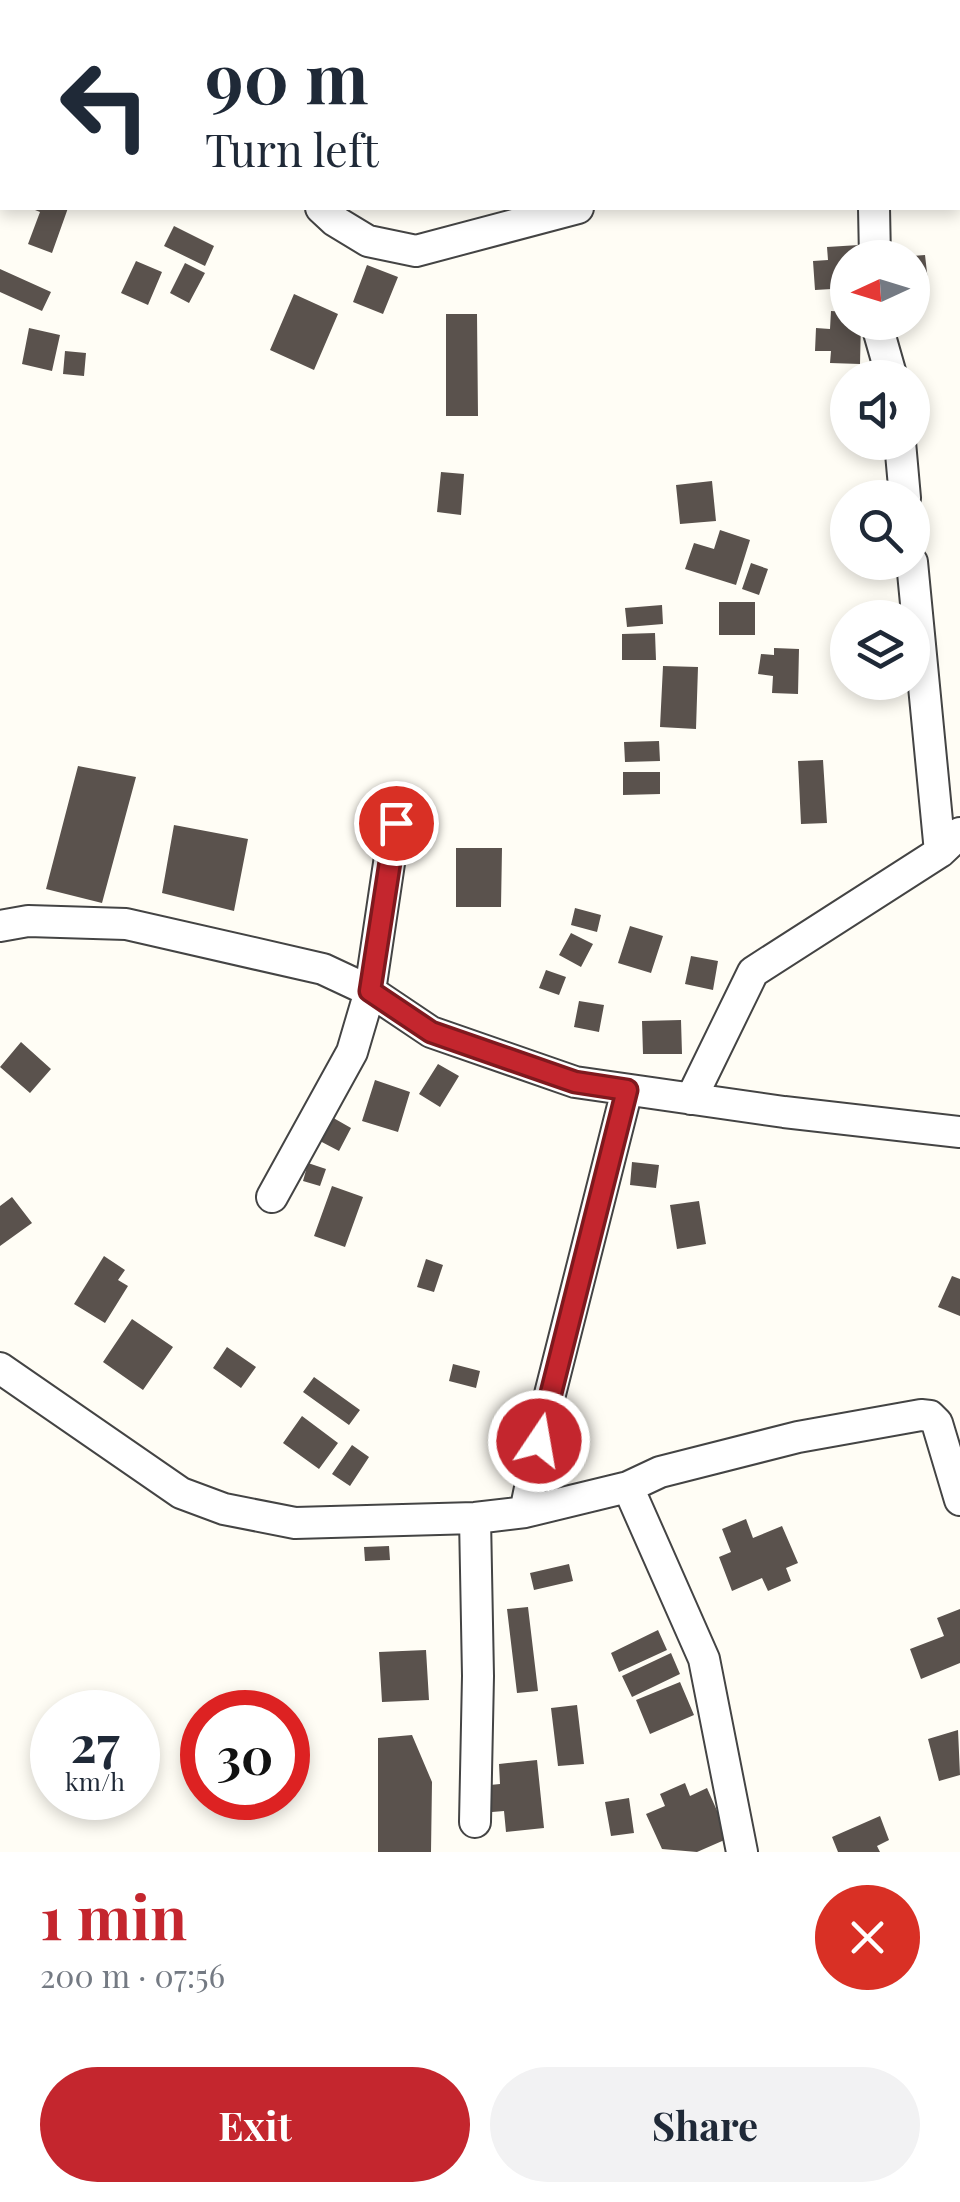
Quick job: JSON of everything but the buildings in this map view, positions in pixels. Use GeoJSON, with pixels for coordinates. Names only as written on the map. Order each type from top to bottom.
{"type":"FeatureCollection","features":[{"type":"Feature","properties":{"kind":"street"},"geometry":{"type":"LineString","coordinates":[[323,210],[368,241],[416,251],[571,210]]}},
{"type":"Feature","properties":{"kind":"street"},"geometry":{"type":"LineString","coordinates":[[474,237],[500,210]]}},
{"type":"Feature","properties":{"kind":"street"},"geometry":{"type":"LineString","coordinates":[[874,210],[875,240]]}},
{"type":"Feature","properties":{"kind":"street"},"geometry":{"type":"LineString","coordinates":[[691,1099],[753,972],[950,843],[914,580]]}},
{"type":"Feature","properties":{"kind":"street"},"geometry":{"type":"LineString","coordinates":[[272,1197],[352,1052],[370,991],[396,823]]}},
{"type":"Feature","properties":{"kind":"street"},"geometry":{"type":"LineString","coordinates":[[0,926],[28,921],[126,924],[323,969],[370,991],[431,1032],[575,1082],[960,1132]]}},
{"type":"Feature","properties":{"kind":"street"},"geometry":{"type":"LineString","coordinates":[[525,1512],[546,1406],[627,1090]]}},
{"type":"Feature","properties":{"kind":"street"},"geometry":{"type":"LineString","coordinates":[[0,1368],[181,1493],[224,1509],[295,1523],[475,1518],[525,1512],[628,1487],[660,1472],[798,1437],[922,1415],[930,1416],[936,1423],[960,1500]]}},
{"type":"Feature","properties":{"kind":"street"},"geometry":{"type":"LineString","coordinates":[[628,1487],[704,1659],[742,1852]]}},
{"type":"Feature","properties":{"kind":"street"},"geometry":{"type":"LineString","coordinates":[[475,1518],[475,1822]]}},
{"type":"Feature","properties":{"kind":"route"},"geometry":{"type":"LineString","coordinates":[[396,823],[370,991],[431,1032],[575,1082],[627,1090],[539,1441]]}}]}
